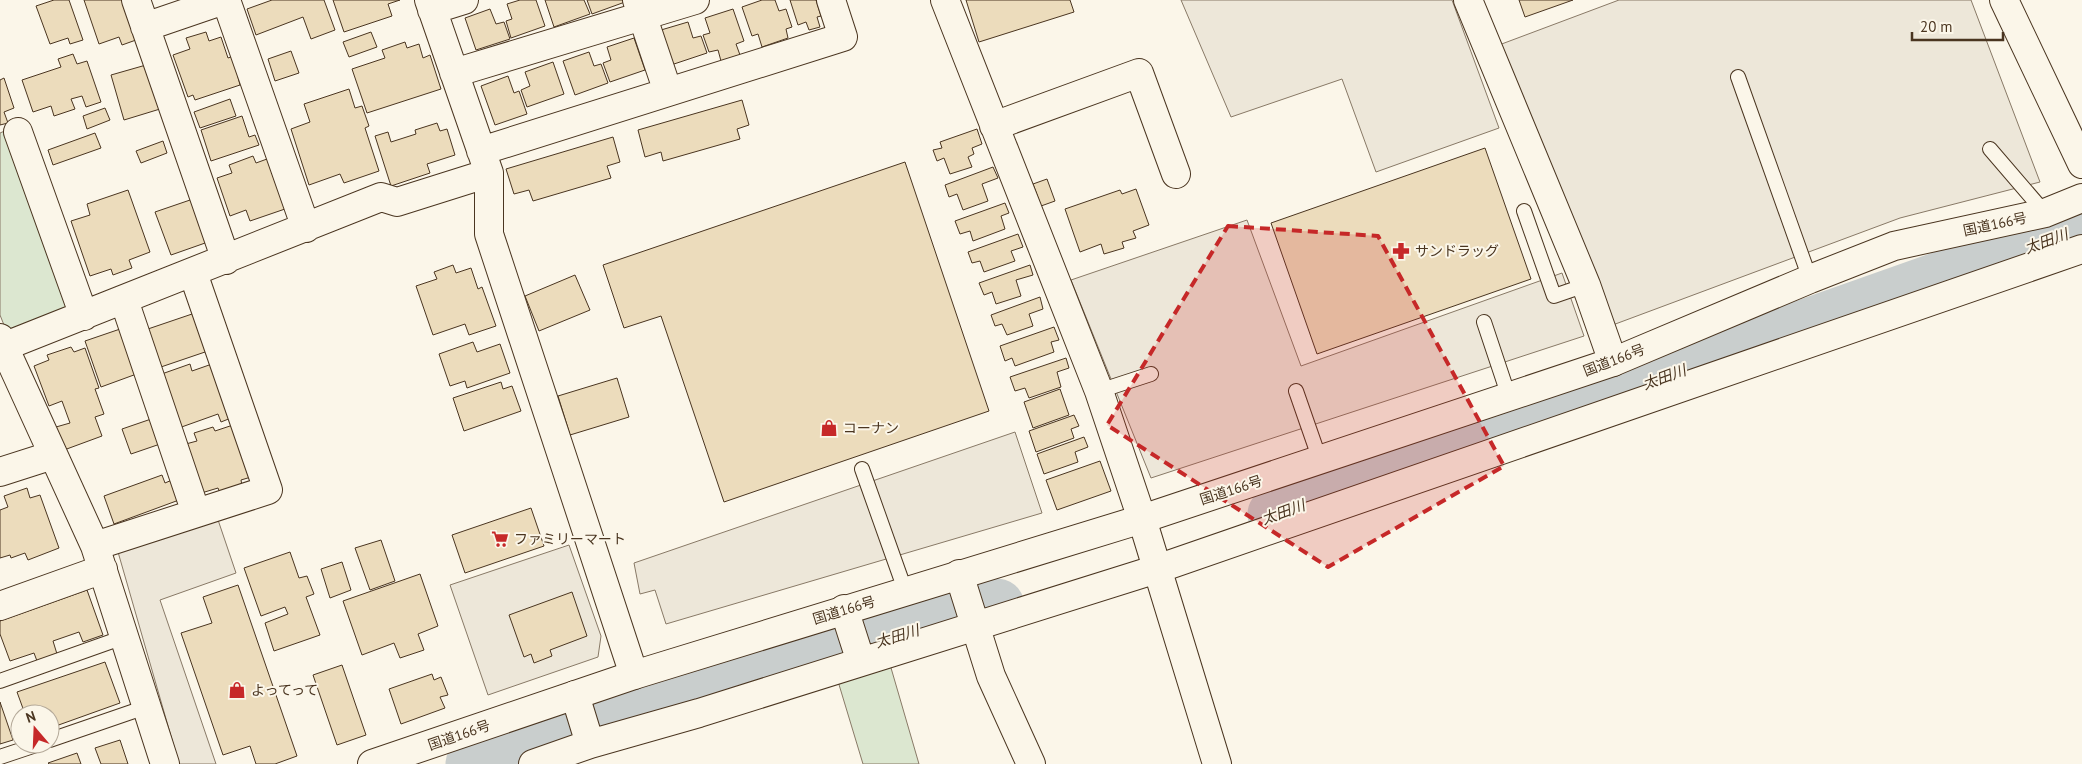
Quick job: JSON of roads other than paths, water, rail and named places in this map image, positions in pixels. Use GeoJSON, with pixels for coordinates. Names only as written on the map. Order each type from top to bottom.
{"type":"FeatureCollection","features":[{"type":"Feature","properties":{"kind":"main road"},"geometry":{"type":"LineString","coordinates":[[136,0],[226,260]]}},
{"type":"Feature","properties":{"kind":"main road"},"geometry":{"type":"LineString","coordinates":[[145,26],[225,0],[306,228]]}},
{"type":"Feature","properties":{"kind":"main road"},"geometry":{"type":"LineString","coordinates":[[464,0],[431,5],[485,162],[489,234],[634,675]]}},
{"type":"Feature","properties":{"kind":"main road"},"geometry":{"type":"LineString","coordinates":[[454,73],[640,8],[695,0]]}},
{"type":"Feature","properties":{"kind":"main road"},"geometry":{"type":"LineString","coordinates":[[164,764],[99,558],[53,455],[12,393],[2,342],[84,316],[382,197],[397,202],[485,162],[668,92],[843,37],[831,0]]}},
{"type":"Feature","properties":{"kind":"main road"},"geometry":{"type":"LineString","coordinates":[[945,0],[1099,391],[1151,548],[1217,764]]}},
{"type":"Feature","properties":{"kind":"main road"},"geometry":{"type":"LineString","coordinates":[[1468,0],[1586,285],[1613,362]]}},
{"type":"Feature","properties":{"kind":"main road"},"geometry":{"type":"LineString","coordinates":[[2004,0],[2082,164]]}},
{"type":"Feature","properties":{"kind":"main road"},"geometry":{"type":"LineString","coordinates":[[640,8],[668,92]]}},
{"type":"Feature","properties":{"kind":"main road"},"geometry":{"type":"LineString","coordinates":[[994,126],[1138,73],[1176,174]]}},
{"type":"Feature","properties":{"kind":"main road"},"geometry":{"type":"LineString","coordinates":[[18,132],[84,316]]}},
{"type":"Feature","properties":{"kind":"main road","name":"国道166号"},"geometry":{"type":"LineString","coordinates":[[372,764],[577,702],[634,675],[854,639],[905,590],[960,574],[1151,548],[1320,460],[1613,362],[1810,279],[1894,246],[2045,213],[2082,198]]}},
{"type":"Feature","properties":{"kind":"main road"},"geometry":{"type":"LineString","coordinates":[[533,764],[589,740],[698,713],[854,639],[972,616],[1151,548],[2082,249]]}},
{"type":"Feature","properties":{"kind":"main road"},"geometry":{"type":"LineString","coordinates":[[0,606],[196,513],[268,490],[193,273]]}},
{"type":"Feature","properties":{"kind":"main road"},"geometry":{"type":"LineString","coordinates":[[124,300],[196,513]]}},
{"type":"Feature","properties":{"kind":"main road"},"geometry":{"type":"LineString","coordinates":[[0,472],[53,455]]}},
{"type":"Feature","properties":{"kind":"main road"},"geometry":{"type":"LineString","coordinates":[[960,574],[991,676],[1031,764]]}},
{"type":"Feature","properties":{"kind":"main road"},"geometry":{"type":"LineString","coordinates":[[577,702],[589,740]]}},
{"type":"Feature","properties":{"kind":"lane"},"geometry":{"type":"LineString","coordinates":[[1738,76],[1810,279]]}},
{"type":"Feature","properties":{"kind":"lane"},"geometry":{"type":"LineString","coordinates":[[1990,149],[2045,213]]}},
{"type":"Feature","properties":{"kind":"lane"},"geometry":{"type":"LineString","coordinates":[[1524,211],[1554,296],[1586,285]]}},
{"type":"Feature","properties":{"kind":"lane"},"geometry":{"type":"LineString","coordinates":[[1484,322],[1509,397]]}},
{"type":"Feature","properties":{"kind":"lane"},"geometry":{"type":"LineString","coordinates":[[1099,391],[1151,374]]}},
{"type":"Feature","properties":{"kind":"lane"},"geometry":{"type":"LineString","coordinates":[[1296,391],[1320,460]]}},
{"type":"Feature","properties":{"kind":"lane"},"geometry":{"type":"LineString","coordinates":[[862,469],[905,590]]}},
{"type":"Feature","properties":{"kind":"lane"},"geometry":{"type":"LineString","coordinates":[[0,680],[124,636]]}},
{"type":"Feature","properties":{"kind":"lane"},"geometry":{"type":"LineString","coordinates":[[60,736],[146,706]]}},
{"type":"Feature","properties":{"kind":"waterway","name":"太田川"},"geometry":{"type":"LineString","coordinates":[[1275,514],[2082,229]]}},
{"type":"Feature","properties":{"kind":"waterway","name":"太田川"},"geometry":{"type":"LineString","coordinates":[[473,764],[997,606]]}},
{"type":"Feature","properties":{"kind":"place","name":"サンドラッグ"},"geometry":{"type":"Point","coordinates":[1401,251]}},
{"type":"Feature","properties":{"kind":"place","name":"コーナン"},"geometry":{"type":"Point","coordinates":[829,428]}},
{"type":"Feature","properties":{"kind":"place","name":"ファミリーマート"},"geometry":{"type":"Point","coordinates":[500,539]}},
{"type":"Feature","properties":{"kind":"place","name":"よってって"},"geometry":{"type":"Point","coordinates":[237,690]}}]}
